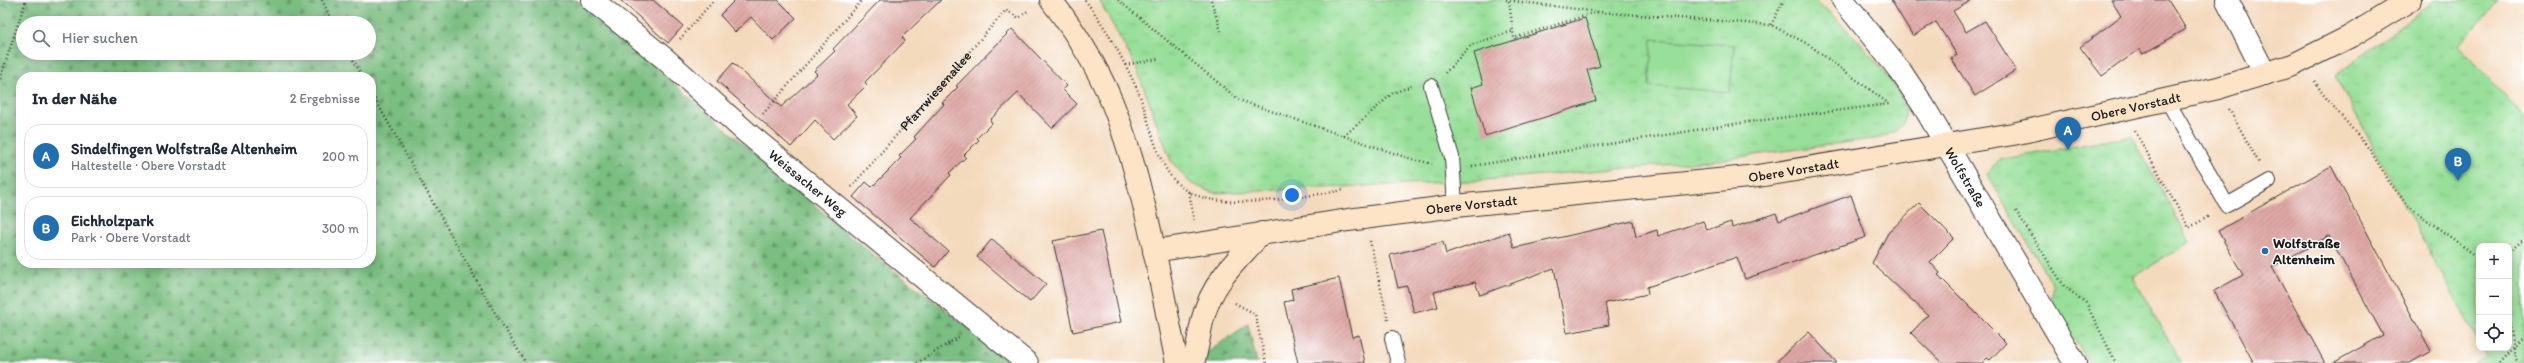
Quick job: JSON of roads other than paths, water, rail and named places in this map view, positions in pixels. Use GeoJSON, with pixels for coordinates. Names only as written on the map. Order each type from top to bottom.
{"type":"FeatureCollection","features":[{"type":"Feature","properties":{"kind":"main road"},"geometry":{"type":"LineString","coordinates":[[1051,0],[1081,44],[1118,118],[1154,251],[1177,363]]}},
{"type":"Feature","properties":{"kind":"main road","name":"Obere Vorstadt"},"geometry":{"type":"LineString","coordinates":[[1154,251],[1367,217],[1455,206],[1758,176],[2013,134],[2218,88],[2265,74],[2306,60],[2351,36],[2410,0]]}},
{"type":"Feature","properties":{"kind":"main road"},"geometry":{"type":"LineString","coordinates":[[1193,363],[1203,318],[1213,292],[1223,275],[1262,233]]}},
{"type":"Feature","properties":{"kind":"street","name":"Weissacher Weg"},"geometry":{"type":"LineString","coordinates":[[592,0],[664,58],[746,132],[1027,363]]}},
{"type":"Feature","properties":{"kind":"street","name":"Wolfstraße"},"geometry":{"type":"LineString","coordinates":[[1843,0],[1901,72],[1923,105],[1945,146],[2075,363]]}},
{"type":"Feature","properties":{"kind":"street"},"geometry":{"type":"LineString","coordinates":[[2227,0],[2265,74]]}},
{"type":"Feature","properties":{"kind":"lane"},"geometry":{"type":"LineString","coordinates":[[1430,83],[1452,157],[1455,206]]}},
{"type":"Feature","properties":{"kind":"lane"},"geometry":{"type":"LineString","coordinates":[[2167,100],[2227,205],[2269,181]]}},
{"type":"Feature","properties":{"kind":"lane"},"geometry":{"type":"LineString","coordinates":[[1392,338],[1398,363]]}},
{"type":"Feature","properties":{"kind":"place","name":"Sindelfingen Wolfstraße Altenheim"},"geometry":{"type":"Point","coordinates":[2068,150]}},
{"type":"Feature","properties":{"kind":"place","name":"Eichholzpark"},"geometry":{"type":"Point","coordinates":[2458,181]}},
{"type":"Feature","properties":{"kind":"place","name":"Wolfstraße Altenheim"},"geometry":{"type":"Point","coordinates":[2265,251]}}]}
